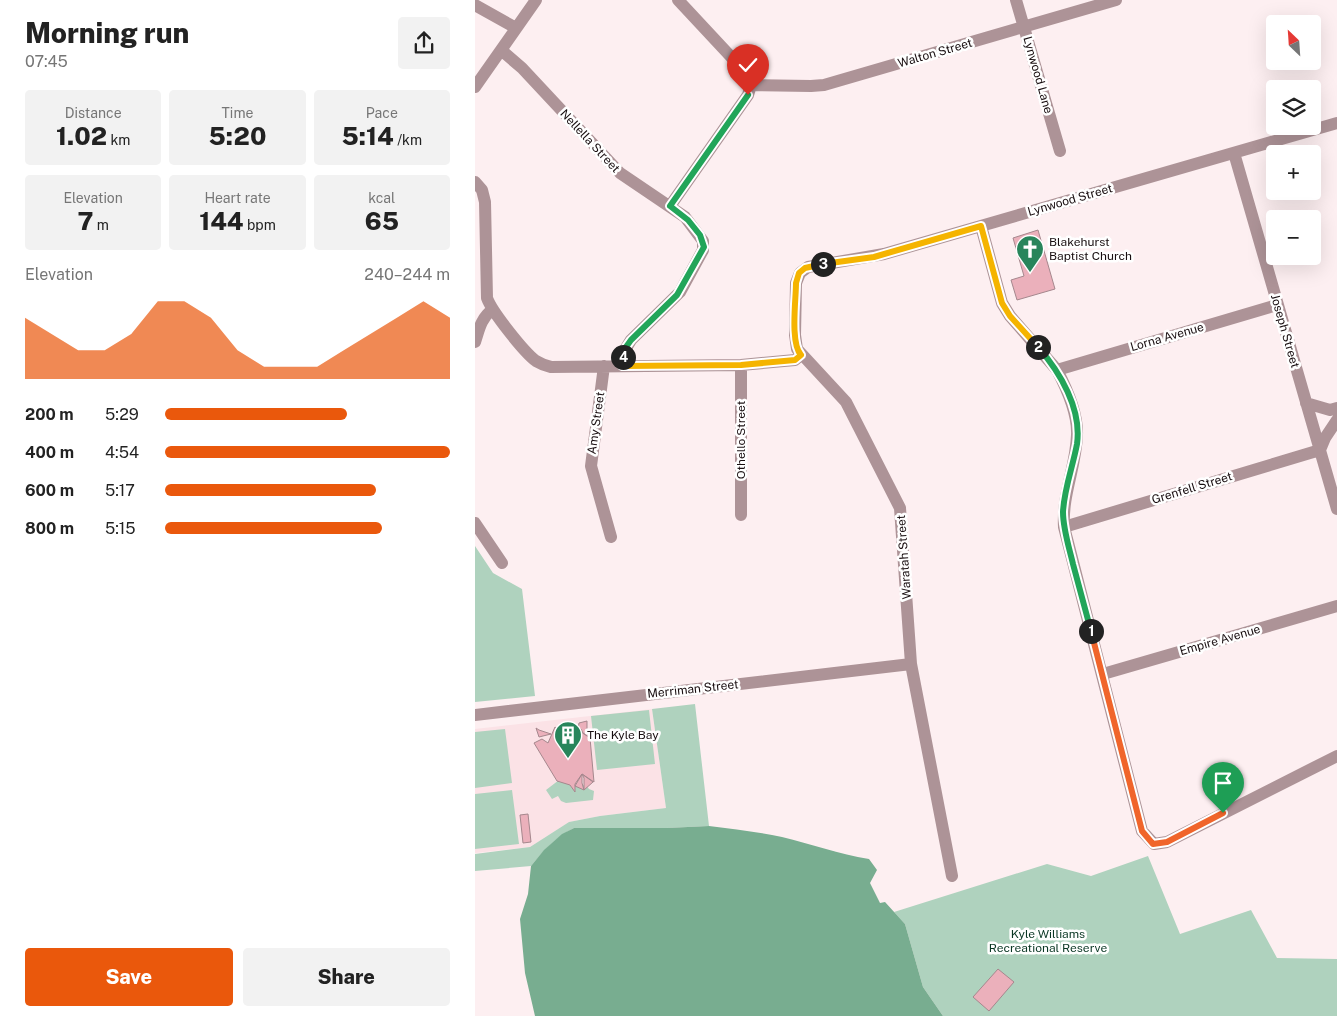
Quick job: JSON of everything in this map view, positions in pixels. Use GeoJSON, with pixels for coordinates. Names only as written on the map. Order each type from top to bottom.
{"type":"FeatureCollection","features":[{"type":"Feature","properties":{"kind":"street"},"geometry":{"type":"LineString","coordinates":[[475,87],[536,0]]}},
{"type":"Feature","properties":{"kind":"street"},"geometry":{"type":"LineString","coordinates":[[670,206],[748,95],[751,85],[747,74],[679,0]]}},
{"type":"Feature","properties":{"kind":"street","name":"Lynwood Lane"},"geometry":{"type":"LineString","coordinates":[[1016,0],[1060,151]]}},
{"type":"Feature","properties":{"kind":"street","name":"Walton Street"},"geometry":{"type":"LineString","coordinates":[[751,85],[824,85],[1116,0]]}},
{"type":"Feature","properties":{"kind":"street"},"geometry":{"type":"LineString","coordinates":[[475,5],[516,28]]}},
{"type":"Feature","properties":{"kind":"street","name":"Nellella Street"},"geometry":{"type":"LineString","coordinates":[[501,50],[522,68],[619,173],[670,206],[688,220],[700,235],[704,247],[677,295],[631,340],[623,353],[622,366]]}},
{"type":"Feature","properties":{"kind":"street","name":"Lynwood Street"},"geometry":{"type":"LineString","coordinates":[[802,269],[874,257],[1337,123]]}},
{"type":"Feature","properties":{"kind":"street","name":"Joseph Street"},"geometry":{"type":"LineString","coordinates":[[1234,152],[1337,509]]}},
{"type":"Feature","properties":{"kind":"street"},"geometry":{"type":"LineString","coordinates":[[475,182],[482,190],[485,202],[486,293],[492,310],[532,357],[543,365],[551,367],[741,365],[795,360],[801,355]]}},
{"type":"Feature","properties":{"kind":"street"},"geometry":{"type":"LineString","coordinates":[[981,226],[1002,303],[1010,316],[1057,370],[1072,406],[1077,444],[1065,494],[1063,512],[1065,527],[1142,831],[1153,844],[1167,842],[1337,756]]}},
{"type":"Feature","properties":{"kind":"street","name":"Waratah Street"},"geometry":{"type":"LineString","coordinates":[[802,269],[796,283],[795,335],[797,349],[846,402],[899,505],[911,664],[952,876]]}},
{"type":"Feature","properties":{"kind":"street","name":"Lorna Avenue"},"geometry":{"type":"LineString","coordinates":[[1057,370],[1277,305]]}},
{"type":"Feature","properties":{"kind":"street"},"geometry":{"type":"LineString","coordinates":[[475,342],[481,321],[492,310]]}},
{"type":"Feature","properties":{"kind":"street","name":"Othello Street"},"geometry":{"type":"LineString","coordinates":[[741,365],[741,516]]}},
{"type":"Feature","properties":{"kind":"street","name":"Amy Street"},"geometry":{"type":"LineString","coordinates":[[604,366],[591,466],[611,537]]}},
{"type":"Feature","properties":{"kind":"street"},"geometry":{"type":"LineString","coordinates":[[1306,403],[1330,410],[1337,408]]}},
{"type":"Feature","properties":{"kind":"street"},"geometry":{"type":"LineString","coordinates":[[1320,450],[1325,438],[1337,420]]}},
{"type":"Feature","properties":{"kind":"street","name":"Grenfell Street"},"geometry":{"type":"LineString","coordinates":[[1065,527],[1320,450]]}},
{"type":"Feature","properties":{"kind":"street"},"geometry":{"type":"LineString","coordinates":[[475,524],[502,562]]}},
{"type":"Feature","properties":{"kind":"street","name":"Empire Avenue"},"geometry":{"type":"LineString","coordinates":[[1103,674],[1337,606]]}},
{"type":"Feature","properties":{"kind":"street","name":"Merriman Street"},"geometry":{"type":"LineString","coordinates":[[475,715],[911,664]]}},
{"type":"Feature","properties":{"kind":"shaded area"},"geometry":{"type":"Polygon","coordinates":[[[652,709],[666,808],[600,816],[569,822],[530,847],[475,853],[475,729],[652,709]]]}},
{"type":"Feature","properties":{"kind":"shaded area"},"geometry":{"type":"Polygon","coordinates":[[[709,826],[782,837],[869,859],[877,870],[870,883],[880,903],[885,902],[905,924],[923,987],[943,1016],[535,1016],[525,973],[520,919],[528,894],[531,866],[544,850],[562,834],[574,828],[709,826]]]}},
{"type":"Feature","properties":{"kind":"green space"},"geometry":{"type":"Polygon","coordinates":[[[475,546],[493,573],[522,589],[535,696],[475,702],[475,546]]]}},
{"type":"Feature","properties":{"kind":"green space"},"geometry":{"type":"Polygon","coordinates":[[[695,704],[709,826],[574,828],[551,844],[531,866],[475,871],[475,854],[530,847],[569,822],[600,816],[666,808],[652,709],[695,704]]]}},
{"type":"Feature","properties":{"kind":"green space"},"geometry":{"type":"Polygon","coordinates":[[[649,710],[655,764],[597,770],[591,716],[649,710]]]}},
{"type":"Feature","properties":{"kind":"green space"},"geometry":{"type":"Polygon","coordinates":[[[505,729],[512,783],[475,788],[475,732],[505,729]]]}},
{"type":"Feature","properties":{"kind":"green space"},"geometry":{"type":"Polygon","coordinates":[[[559,780],[570,785],[575,791],[575,786],[586,785],[594,791],[593,800],[566,803],[561,801],[558,796],[552,799],[546,790],[559,780]]]}},
{"type":"Feature","properties":{"kind":"green space"},"geometry":{"type":"Polygon","coordinates":[[[512,790],[519,844],[475,849],[475,794],[512,790]]]}},
{"type":"Feature","properties":{"kind":"green space","name":"Kyle Williams Recreational Reserve"},"geometry":{"type":"Polygon","coordinates":[[[1148,856],[1180,934],[1251,910],[1277,958],[1337,959],[1337,1016],[943,1016],[923,987],[905,924],[894,912],[1047,864],[1091,876],[1148,856]]]}},
{"type":"Feature","properties":{"kind":"building"},"geometry":{"type":"Polygon","coordinates":[[[1038,230],[1055,289],[1017,300],[1011,280],[1024,276],[1013,238],[1038,230]]]}},
{"type":"Feature","properties":{"kind":"building"},"geometry":{"type":"Polygon","coordinates":[[[587,721],[589,737],[581,729],[578,729],[579,723],[587,721]]]}},
{"type":"Feature","properties":{"kind":"building","name":"The Kyle Bay"},"geometry":{"type":"Polygon","coordinates":[[[565,726],[581,729],[581,732],[590,738],[594,782],[582,774],[575,784],[575,792],[570,785],[557,781],[534,743],[542,739],[548,743],[555,727],[562,732],[565,726]]]}},
{"type":"Feature","properties":{"kind":"building"},"geometry":{"type":"Polygon","coordinates":[[[536,728],[539,730],[551,734],[539,737],[536,728]]]}},
{"type":"Feature","properties":{"kind":"building"},"geometry":{"type":"Polygon","coordinates":[[[582,774],[593,782],[584,790],[584,778],[582,774]]]}},
{"type":"Feature","properties":{"kind":"building"},"geometry":{"type":"Polygon","coordinates":[[[582,774],[582,783],[584,790],[575,786],[582,774]]]}},
{"type":"Feature","properties":{"kind":"building"},"geometry":{"type":"Polygon","coordinates":[[[528,814],[531,842],[523,843],[520,815],[528,814]]]}},
{"type":"Feature","properties":{"kind":"building"},"geometry":{"type":"Polygon","coordinates":[[[998,969],[1014,982],[989,1011],[973,997],[998,969]]]}},
{"type":"Feature","properties":{"kind":"place","name":"Blakehurst Baptist Church"},"geometry":{"type":"Point","coordinates":[1030,273]}},
{"type":"Feature","properties":{"kind":"place","name":"The Kyle Bay"},"geometry":{"type":"Point","coordinates":[568,759]}},
{"type":"Feature","properties":{"kind":"route"},"geometry":{"type":"LineString","coordinates":[[748,95],[670,206],[685,217],[700,235],[704,244],[703,250],[680,292],[626,347],[623,353],[622,366],[741,365],[795,360],[801,355],[797,349],[795,335],[796,283],[802,269],[808,266],[874,257],[981,226],[1002,303],[1010,316],[1057,370],[1062,379],[1076,421],[1077,444],[1065,494],[1063,512],[1067,540],[1142,831],[1153,844],[1167,842],[1223,813]]}}]}
